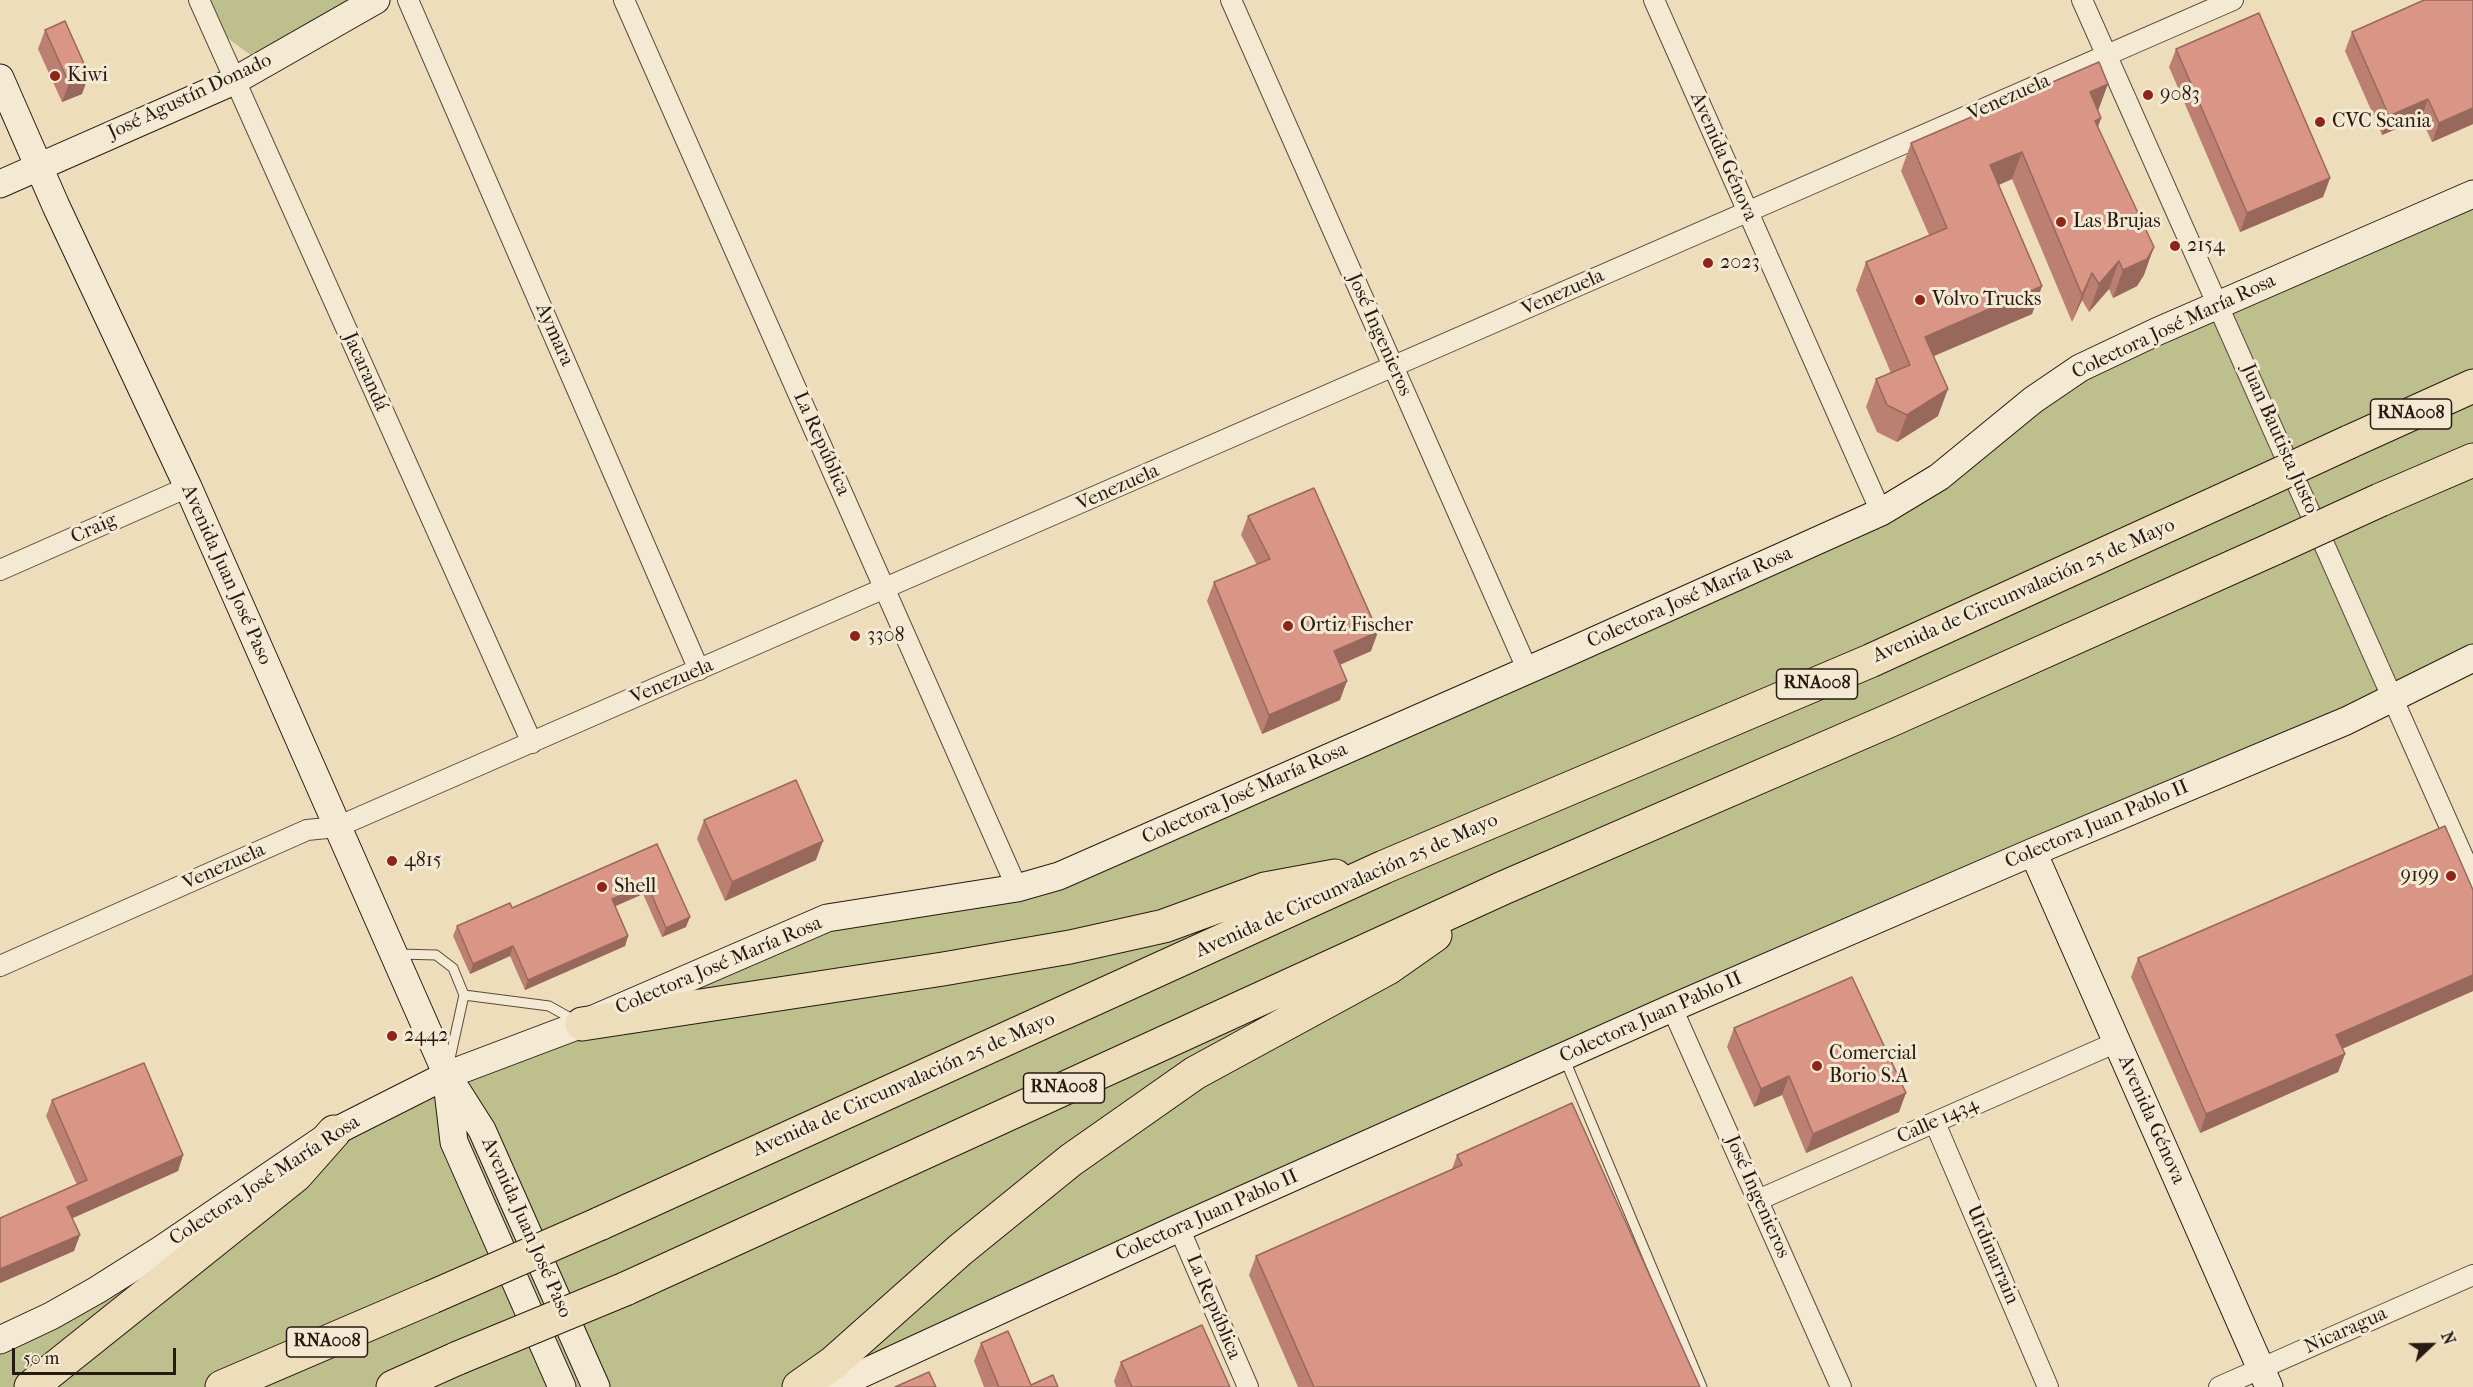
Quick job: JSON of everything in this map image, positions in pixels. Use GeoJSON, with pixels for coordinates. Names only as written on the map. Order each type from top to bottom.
{"type":"FeatureCollection","features":[{"type":"Feature","properties":{"kind":"highway","name":"Avenida de Circunvalación 25 de Mayo"},"geometry":{"type":"LineString","coordinates":[[222,1387],[599,1224],[1384,867],[1870,661],[2473,386]]}},
{"type":"Feature","properties":{"kind":"highway","name":"RNA008"},"geometry":{"type":"LineString","coordinates":[[393,1387],[625,1289],[1503,888],[1893,719],[2473,460]]}},
{"type":"Feature","properties":{"kind":"highway"},"geometry":{"type":"LineString","coordinates":[[582,1024],[943,969],[1070,947],[1164,926],[1265,889],[1384,867]]}},
{"type":"Feature","properties":{"kind":"highway"},"geometry":{"type":"LineString","coordinates":[[799,1387],[833,1364],[960,1250],[1071,1160],[1195,1073],[1388,968],[1503,888]]}},
{"type":"Feature","properties":{"kind":"highway"},"geometry":{"type":"LineString","coordinates":[[31,1387],[296,1175],[334,1132]]}},
{"type":"Feature","properties":{"kind":"main road","name":"José Agustín Donado"},"geometry":{"type":"LineString","coordinates":[[0,184],[234,81],[376,0]]}},
{"type":"Feature","properties":{"kind":"main road","name":"Avenida Juan José Paso"},"geometry":{"type":"LineString","coordinates":[[0,78],[38,167],[188,487],[447,1075],[482,1130],[596,1387]]}},
{"type":"Feature","properties":{"kind":"main road","name":"Colectora José María Rosa"},"geometry":{"type":"LineString","coordinates":[[0,1340],[51,1316],[97,1290],[162,1249],[334,1132],[447,1075],[582,1024],[827,918],[1017,888],[1059,876],[1528,671],[1881,512],[1938,477],[2033,400],[2080,368],[2473,194]]}},
{"type":"Feature","properties":{"kind":"main road","name":"Colectora Juan Pablo II"},"geometry":{"type":"LineString","coordinates":[[833,1387],[1179,1228],[1672,1008],[2033,852],[2346,721],[2473,658]]}},
{"type":"Feature","properties":{"kind":"main road","name":"Avenida Génova"},"geometry":{"type":"LineString","coordinates":[[2033,852],[2265,1378]]}},
{"type":"Feature","properties":{"kind":"main road","name":"Avenida Juan José Paso"},"geometry":{"type":"LineString","coordinates":[[447,1075],[454,1142],[562,1387]]}},
{"type":"Feature","properties":{"kind":"street","name":"Jacarandá"},"geometry":{"type":"LineString","coordinates":[[199,0],[532,743]]}},
{"type":"Feature","properties":{"kind":"street","name":"Aymara"},"geometry":{"type":"LineString","coordinates":[[408,0],[699,670]]}},
{"type":"Feature","properties":{"kind":"street","name":"La República"},"geometry":{"type":"LineString","coordinates":[[624,0],[1017,888]]}},
{"type":"Feature","properties":{"kind":"street","name":"José Ingenieros"},"geometry":{"type":"LineString","coordinates":[[1231,0],[1528,671]]}},
{"type":"Feature","properties":{"kind":"street","name":"Avenida Génova"},"geometry":{"type":"LineString","coordinates":[[1654,0],[1881,512]]}},
{"type":"Feature","properties":{"kind":"street","name":"Juan Bautista Justo"},"geometry":{"type":"LineString","coordinates":[[2082,0],[2473,879]]}},
{"type":"Feature","properties":{"kind":"street","name":"Venezuela"},"geometry":{"type":"LineString","coordinates":[[0,966],[308,830],[338,827],[2233,0]]}},
{"type":"Feature","properties":{"kind":"street","name":"Craig"},"geometry":{"type":"LineString","coordinates":[[0,570],[188,487]]}},
{"type":"Feature","properties":{"kind":"street","name":"José Ingenieros"},"geometry":{"type":"LineString","coordinates":[[1672,1008],[1841,1387]]}},
{"type":"Feature","properties":{"kind":"street","name":"Calle 1434"},"geometry":{"type":"LineString","coordinates":[[1758,1200],[2117,1042]]}},
{"type":"Feature","properties":{"kind":"street","name":"Urdinarrain"},"geometry":{"type":"LineString","coordinates":[[1935,1123],[2049,1387]]}},
{"type":"Feature","properties":{"kind":"street","name":"La República"},"geometry":{"type":"LineString","coordinates":[[1179,1228],[1248,1387]]}},
{"type":"Feature","properties":{"kind":"street","name":"Nicaragua"},"geometry":{"type":"LineString","coordinates":[[2219,1387],[2265,1378],[2473,1275]]}},
{"type":"Feature","properties":{"kind":"lane"},"geometry":{"type":"LineString","coordinates":[[393,954],[436,955],[453,968],[464,995],[447,1075]]}},
{"type":"Feature","properties":{"kind":"lane"},"geometry":{"type":"LineString","coordinates":[[464,995],[549,1006],[582,1024]]}},
{"type":"Feature","properties":{"kind":"lane"},"geometry":{"type":"LineString","coordinates":[[1564,1056],[1702,1387]]}},
{"type":"Feature","properties":{"kind":"green space"},"geometry":{"type":"Polygon","coordinates":[[[207,0],[351,0],[252,56],[222,34],[207,0]]]}},
{"type":"Feature","properties":{"kind":"green space"},"geometry":{"type":"Polygon","coordinates":[[[2473,194],[2473,658],[833,1387],[0,1387],[0,1340],[334,1132],[827,918],[1017,888],[1881,512],[2033,400],[2473,194]]]}},
{"type":"Feature","properties":{"kind":"building"},"geometry":{"type":"Polygon","coordinates":[[[2424,0],[2473,0],[2473,108],[2439,123],[2428,99],[2389,116],[2352,32],[2424,0]]]}},
{"type":"Feature","properties":{"kind":"building"},"geometry":{"type":"Polygon","coordinates":[[[2259,13],[2330,178],[2247,213],[2176,49],[2259,13]]]}},
{"type":"Feature","properties":{"kind":"building"},"geometry":{"type":"Polygon","coordinates":[[[65,21],[89,75],[69,83],[45,30],[65,21]]]}},
{"type":"Feature","properties":{"kind":"building"},"geometry":{"type":"Polygon","coordinates":[[[2099,62],[2108,84],[2090,92],[2101,118],[2095,121],[2154,247],[2147,259],[2123,270],[2119,261],[2099,284],[2092,273],[2082,295],[2022,152],[1990,165],[2042,286],[1925,337],[1948,389],[1907,415],[1887,405],[1876,379],[1910,365],[1866,262],[1947,228],[1911,143],[2099,62]]]}},
{"type":"Feature","properties":{"kind":"building","name":"Ortiz Fischer"},"geometry":{"type":"Polygon","coordinates":[[[1314,488],[1378,632],[1334,651],[1347,681],[1269,715],[1214,582],[1270,559],[1248,516],[1314,488]]]}},
{"type":"Feature","properties":{"kind":"building"},"geometry":{"type":"Polygon","coordinates":[[[796,780],[823,841],[732,882],[704,820],[796,780]]]}},
{"type":"Feature","properties":{"kind":"building"},"geometry":{"type":"Polygon","coordinates":[[[2445,826],[2473,890],[2473,975],[2336,1035],[2345,1054],[2206,1114],[2138,958],[2445,826]]]}},
{"type":"Feature","properties":{"kind":"building"},"geometry":{"type":"Polygon","coordinates":[[[657,844],[690,917],[666,928],[647,884],[612,899],[628,936],[528,980],[513,946],[473,964],[457,926],[510,903],[512,908],[657,844]]]}},
{"type":"Feature","properties":{"kind":"building"},"geometry":{"type":"Polygon","coordinates":[[[1852,977],[1906,1093],[1813,1134],[1789,1076],[1761,1089],[1734,1028],[1852,977]]]}},
{"type":"Feature","properties":{"kind":"building"},"geometry":{"type":"Polygon","coordinates":[[[144,1063],[183,1155],[67,1207],[80,1235],[0,1269],[0,1218],[87,1180],[52,1100],[144,1063]]]}},
{"type":"Feature","properties":{"kind":"building"},"geometry":{"type":"Polygon","coordinates":[[[1572,1103],[1700,1387],[1314,1387],[1256,1256],[1462,1165],[1457,1155],[1572,1103]]]}},
{"type":"Feature","properties":{"kind":"building"},"geometry":{"type":"Polygon","coordinates":[[[1202,1325],[1230,1387],[1132,1387],[1121,1362],[1202,1325]]]}},
{"type":"Feature","properties":{"kind":"building"},"geometry":{"type":"Polygon","coordinates":[[[1008,1331],[1031,1385],[1053,1375],[1058,1387],[999,1387],[981,1343],[1008,1331]]]}},
{"type":"Feature","properties":{"kind":"building"},"geometry":{"type":"Polygon","coordinates":[[[929,1372],[936,1387],[895,1387],[929,1372]]]}},
{"type":"Feature","properties":{"kind":"place","name":"Kiwi"},"geometry":{"type":"Point","coordinates":[55,76]}},
{"type":"Feature","properties":{"kind":"place","name":"9083"},"geometry":{"type":"Point","coordinates":[2148,95]}},
{"type":"Feature","properties":{"kind":"place","name":"CVC Scania"},"geometry":{"type":"Point","coordinates":[2320,122]}},
{"type":"Feature","properties":{"kind":"place","name":"Las Brujas"},"geometry":{"type":"Point","coordinates":[2061,222]}},
{"type":"Feature","properties":{"kind":"place","name":"2154"},"geometry":{"type":"Point","coordinates":[2175,246]}},
{"type":"Feature","properties":{"kind":"place","name":"2023"},"geometry":{"type":"Point","coordinates":[1708,263]}},
{"type":"Feature","properties":{"kind":"place","name":"Volvo Trucks"},"geometry":{"type":"Point","coordinates":[1920,300]}},
{"type":"Feature","properties":{"kind":"place","name":"Ortiz Fischer"},"geometry":{"type":"Point","coordinates":[1288,626]}},
{"type":"Feature","properties":{"kind":"place","name":"3308"},"geometry":{"type":"Point","coordinates":[855,636]}},
{"type":"Feature","properties":{"kind":"place","name":"4815"},"geometry":{"type":"Point","coordinates":[392,861]}},
{"type":"Feature","properties":{"kind":"place","name":"9199"},"geometry":{"type":"Point","coordinates":[2451,876]}},
{"type":"Feature","properties":{"kind":"place","name":"Shell"},"geometry":{"type":"Point","coordinates":[602,887]}},
{"type":"Feature","properties":{"kind":"place","name":"2442"},"geometry":{"type":"Point","coordinates":[392,1036]}},
{"type":"Feature","properties":{"kind":"place","name":"Comercial Borio S.A"},"geometry":{"type":"Point","coordinates":[1817,1066]}}]}
